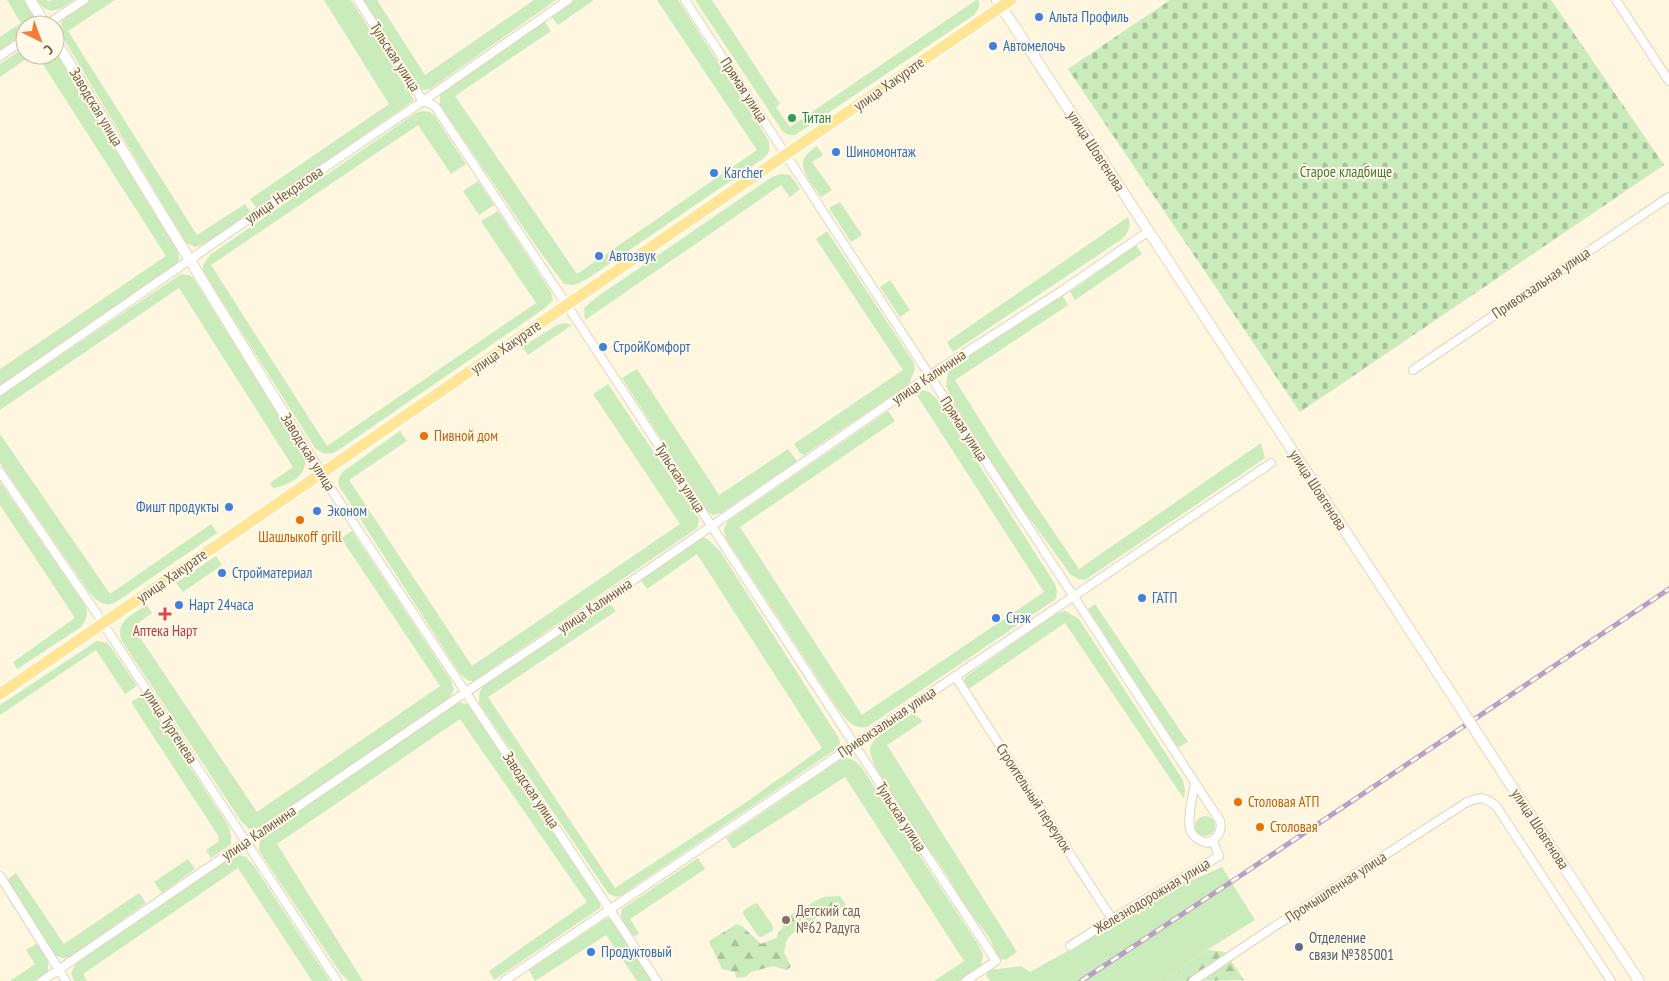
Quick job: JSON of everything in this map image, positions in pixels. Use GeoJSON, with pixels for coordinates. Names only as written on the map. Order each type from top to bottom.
{"type":"FeatureCollection","features":[{"type":"Feature","properties":{"kind":"main road","name":"улица Хакурате"},"geometry":{"type":"LineString","coordinates":[[0,694],[786,155],[999,3],[1011,0]]}},
{"type":"Feature","properties":{"kind":"street"},"geometry":{"type":"LineString","coordinates":[[30,0],[40,15]]}},
{"type":"Feature","properties":{"kind":"street"},"geometry":{"type":"LineString","coordinates":[[61,15],[84,0]]}},
{"type":"Feature","properties":{"kind":"street","name":"Тульская улица"},"geometry":{"type":"LineString","coordinates":[[358,0],[423,101],[435,106],[996,961],[966,981]]}},
{"type":"Feature","properties":{"kind":"street","name":"улица Некрасова"},"geometry":{"type":"LineString","coordinates":[[0,391],[568,0]]}},
{"type":"Feature","properties":{"kind":"street","name":"Прямая улица"},"geometry":{"type":"LineString","coordinates":[[685,0],[1220,821],[1222,828],[1213,841]]}},
{"type":"Feature","properties":{"kind":"street"},"geometry":{"type":"LineString","coordinates":[[1616,0],[1669,81]]}},
{"type":"Feature","properties":{"kind":"street","name":"улица Шовгенова"},"geometry":{"type":"LineString","coordinates":[[999,3],[1638,981]]}},
{"type":"Feature","properties":{"kind":"street"},"geometry":{"type":"LineString","coordinates":[[0,56],[15,46]]}},
{"type":"Feature","properties":{"kind":"street","name":"Заводская улица"},"geometry":{"type":"LineString","coordinates":[[65,56],[321,474],[657,981]]}},
{"type":"Feature","properties":{"kind":"street","name":"Привокзальная улица"},"geometry":{"type":"LineString","coordinates":[[1413,370],[1669,197]]}},
{"type":"Feature","properties":{"kind":"street","name":"улица Калинина"},"geometry":{"type":"LineString","coordinates":[[42,981],[610,596],[929,376],[1149,232]]}},
{"type":"Feature","properties":{"kind":"street","name":"Привокзальная улица"},"geometry":{"type":"LineString","coordinates":[[504,981],[1271,463]]}},
{"type":"Feature","properties":{"kind":"street","name":"улица Тургенева"},"geometry":{"type":"LineString","coordinates":[[0,472],[103,624],[337,981]]}},
{"type":"Feature","properties":{"kind":"street","name":"Строительный переулок"},"geometry":{"type":"LineString","coordinates":[[956,676],[1112,919]]}},
{"type":"Feature","properties":{"kind":"street"},"geometry":{"type":"LineString","coordinates":[[1194,783],[1189,823],[1192,833],[1200,841],[1207,843],[1213,841]]}},
{"type":"Feature","properties":{"kind":"street","name":"Промышленная улица"},"geometry":{"type":"LineString","coordinates":[[1193,981],[1467,802],[1480,797],[1488,799],[1496,806],[1611,981]]}},
{"type":"Feature","properties":{"kind":"street","name":"Железнодорожная улица"},"geometry":{"type":"LineString","coordinates":[[1070,946],[1112,919],[1220,856],[1213,841]]}},
{"type":"Feature","properties":{"kind":"street"},"geometry":{"type":"LineString","coordinates":[[0,876],[66,981]]}},
{"type":"Feature","properties":{"kind":"green space"},"geometry":{"type":"Polygon","coordinates":[[[7,0],[25,0],[34,15],[16,15],[7,0]]]}},
{"type":"Feature","properties":{"kind":"green space"},"geometry":{"type":"Polygon","coordinates":[[[37,0],[47,0],[49,2],[52,0],[74,0],[59,9],[50,10],[41,6],[37,0]]]}},
{"type":"Feature","properties":{"kind":"green space"},"geometry":{"type":"Polygon","coordinates":[[[90,0],[115,0],[68,31],[197,235],[245,204],[251,213],[207,243],[196,247],[186,243],[65,41],[65,18],[75,9],[90,0]]]}},
{"type":"Feature","properties":{"kind":"green space"},"geometry":{"type":"Polygon","coordinates":[[[324,0],[351,0],[414,100],[257,209],[250,199],[389,104],[324,0]]]}},
{"type":"Feature","properties":{"kind":"green space"},"geometry":{"type":"Polygon","coordinates":[[[363,0],[377,0],[425,75],[534,0],[556,0],[430,89],[424,90],[415,83],[363,0]]]}},
{"type":"Feature","properties":{"kind":"green space"},"geometry":{"type":"Polygon","coordinates":[[[574,0],[594,0],[558,25],[551,16],[574,0]]]}},
{"type":"Feature","properties":{"kind":"green space"},"geometry":{"type":"Polygon","coordinates":[[[657,0],[678,0],[769,141],[769,152],[764,158],[587,279],[574,285],[564,284],[440,105],[440,95],[544,21],[551,31],[455,96],[577,274],[757,150],[657,0]]]}},
{"type":"Feature","properties":{"kind":"green space"},"geometry":{"type":"Polygon","coordinates":[[[695,0],[712,0],[780,104],[776,107],[790,127],[976,0],[978,0],[979,4],[978,10],[974,15],[795,135],[790,135],[783,132],[695,0]]]}},
{"type":"Feature","properties":{"kind":"green space","name":"Старое кладбище"},"geometry":{"type":"Polygon","coordinates":[[[1170,0],[1551,0],[1664,165],[1300,412],[1068,69],[1170,0]]]}},
{"type":"Feature","properties":{"kind":"green space"},"geometry":{"type":"Polygon","coordinates":[[[15,27],[15,40],[0,50],[0,37],[15,27]]]}},
{"type":"Feature","properties":{"kind":"green space"},"geometry":{"type":"Polygon","coordinates":[[[15,54],[15,65],[17,65],[0,77],[0,64],[15,54]]]}},
{"type":"Feature","properties":{"kind":"green space"},"geometry":{"type":"Polygon","coordinates":[[[43,65],[65,65],[178,250],[179,260],[177,265],[0,385],[0,369],[166,256],[43,65]]]}},
{"type":"Feature","properties":{"kind":"green space"},"geometry":{"type":"Polygon","coordinates":[[[422,111],[430,112],[434,115],[466,164],[451,174],[418,125],[211,265],[327,446],[536,303],[481,221],[498,211],[551,292],[553,300],[545,308],[337,451],[328,454],[324,453],[315,448],[203,271],[203,265],[210,255],[416,113],[422,111]]]}},
{"type":"Feature","properties":{"kind":"green space"},"geometry":{"type":"Polygon","coordinates":[[[817,146],[823,155],[812,162],[832,190],[821,197],[803,167],[806,156],[817,146]]]}},
{"type":"Feature","properties":{"kind":"green space"},"geometry":{"type":"Polygon","coordinates":[[[781,174],[790,175],[800,189],[790,197],[781,185],[585,320],[584,308],[597,297],[772,177],[781,174]]]}},
{"type":"Feature","properties":{"kind":"green space"},"geometry":{"type":"Polygon","coordinates":[[[478,181],[494,205],[479,215],[463,191],[478,181]]]}},
{"type":"Feature","properties":{"kind":"green space"},"geometry":{"type":"Polygon","coordinates":[[[840,202],[862,235],[851,242],[829,208],[840,202]]]}},
{"type":"Feature","properties":{"kind":"green space"},"geometry":{"type":"Polygon","coordinates":[[[1128,217],[1129,229],[1122,239],[953,352],[947,342],[1128,217]]]}},
{"type":"Feature","properties":{"kind":"green space"},"geometry":{"type":"Polygon","coordinates":[[[827,231],[914,363],[915,369],[909,384],[804,455],[800,453],[794,444],[903,370],[816,239],[827,231]]]}},
{"type":"Feature","properties":{"kind":"green space"},"geometry":{"type":"Polygon","coordinates":[[[1136,245],[1142,254],[1075,300],[1070,292],[1136,245]]]}},
{"type":"Feature","properties":{"kind":"green space"},"geometry":{"type":"Polygon","coordinates":[[[181,274],[189,275],[193,278],[305,457],[304,469],[291,482],[273,488],[270,483],[293,467],[179,288],[0,410],[0,396],[181,274]]]}},
{"type":"Feature","properties":{"kind":"green space"},"geometry":{"type":"Polygon","coordinates":[[[890,280],[910,310],[900,317],[880,287],[890,280]]]}},
{"type":"Feature","properties":{"kind":"green space"},"geometry":{"type":"Polygon","coordinates":[[[1062,295],[1068,305],[955,380],[1002,455],[1079,569],[1261,443],[1265,458],[1085,580],[1071,575],[1013,496],[954,403],[946,386],[948,371],[1062,295]]]}},
{"type":"Feature","properties":{"kind":"green space"},"geometry":{"type":"Polygon","coordinates":[[[565,323],[572,325],[528,355],[522,347],[557,325],[565,323]]]}},
{"type":"Feature","properties":{"kind":"green space"},"geometry":{"type":"Polygon","coordinates":[[[637,369],[719,495],[788,449],[797,461],[721,513],[713,515],[707,511],[622,378],[637,369]]]}},
{"type":"Feature","properties":{"kind":"green space"},"geometry":{"type":"Polygon","coordinates":[[[608,384],[699,519],[697,528],[474,681],[469,681],[460,674],[339,486],[339,477],[345,470],[400,431],[407,441],[349,480],[472,666],[680,524],[593,394],[608,384]]]}},
{"type":"Feature","properties":{"kind":"green space"},"geometry":{"type":"Polygon","coordinates":[[[922,390],[929,392],[937,399],[1055,584],[1057,591],[1056,599],[867,727],[861,727],[852,724],[840,712],[725,537],[724,529],[728,521],[888,411],[895,421],[740,527],[862,715],[1044,592],[916,394],[922,390]]]}},
{"type":"Feature","properties":{"kind":"green space"},"geometry":{"type":"Polygon","coordinates":[[[0,434],[110,594],[211,524],[217,533],[116,602],[112,604],[101,603],[89,592],[0,463],[0,434]]]}},
{"type":"Feature","properties":{"kind":"green space"},"geometry":{"type":"Polygon","coordinates":[[[0,482],[85,605],[87,611],[86,619],[81,627],[17,669],[13,662],[75,618],[0,505],[0,482]]]}},
{"type":"Feature","properties":{"kind":"green space"},"geometry":{"type":"Polygon","coordinates":[[[352,531],[450,679],[454,689],[450,697],[265,824],[256,829],[249,829],[241,821],[122,641],[121,629],[126,619],[147,605],[152,613],[133,627],[257,812],[440,686],[341,538],[352,531]]]}},
{"type":"Feature","properties":{"kind":"green space"},"geometry":{"type":"Polygon","coordinates":[[[702,537],[720,551],[838,737],[840,741],[839,747],[620,896],[614,896],[608,893],[479,703],[480,692],[486,684],[605,604],[612,606],[616,611],[488,697],[615,888],[745,803],[822,748],[697,554],[647,589],[641,580],[702,537]]]}},
{"type":"Feature","properties":{"kind":"green space"},"geometry":{"type":"Polygon","coordinates":[[[216,556],[222,565],[183,592],[176,583],[216,556]]]}},
{"type":"Feature","properties":{"kind":"green space"},"geometry":{"type":"Polygon","coordinates":[[[1095,604],[1188,742],[1177,748],[1088,609],[1095,604]]]}},
{"type":"Feature","properties":{"kind":"green space"},"geometry":{"type":"Polygon","coordinates":[[[1065,611],[1079,619],[1183,780],[1184,799],[1065,623],[967,690],[964,682],[965,677],[1057,613],[1065,611]]]}},
{"type":"Feature","properties":{"kind":"green space"},"geometry":{"type":"Polygon","coordinates":[[[97,641],[107,643],[110,646],[137,686],[125,694],[96,650],[0,715],[0,705],[97,641]]]}},
{"type":"Feature","properties":{"kind":"green space"},"geometry":{"type":"Polygon","coordinates":[[[143,695],[228,825],[231,844],[211,858],[206,850],[219,841],[219,837],[131,702],[143,695]]]}},
{"type":"Feature","properties":{"kind":"green space"},"geometry":{"type":"Polygon","coordinates":[[[457,702],[467,704],[472,711],[598,895],[600,908],[494,980],[489,971],[587,902],[460,719],[277,844],[363,981],[349,981],[341,974],[263,857],[259,850],[260,840],[269,831],[457,702]]]}},
{"type":"Feature","properties":{"kind":"green space"},"geometry":{"type":"Polygon","coordinates":[[[913,713],[923,721],[887,745],[1017,952],[1005,960],[1001,959],[998,955],[990,939],[966,907],[943,869],[901,809],[872,759],[870,749],[876,738],[888,728],[913,713]]]}},
{"type":"Feature","properties":{"kind":"green space"},"geometry":{"type":"Polygon","coordinates":[[[843,758],[854,760],[862,768],[979,946],[983,955],[981,967],[959,981],[934,981],[964,961],[845,777],[733,849],[726,838],[843,758]]]}},
{"type":"Feature","properties":{"kind":"green space"},"geometry":{"type":"Polygon","coordinates":[[[1201,816],[1209,816],[1215,822],[1215,830],[1209,836],[1201,836],[1195,830],[1195,822],[1201,816]]]}},
{"type":"Feature","properties":{"kind":"green space"},"geometry":{"type":"Polygon","coordinates":[[[236,854],[246,857],[254,866],[330,981],[312,981],[238,868],[83,974],[87,981],[74,981],[71,973],[76,964],[131,924],[236,854]]]}},
{"type":"Feature","properties":{"kind":"green space"},"geometry":{"type":"Polygon","coordinates":[[[698,858],[705,869],[630,919],[639,934],[634,936],[622,921],[622,909],[698,858]]]}},
{"type":"Feature","properties":{"kind":"green space"},"geometry":{"type":"Polygon","coordinates":[[[188,859],[195,869],[162,893],[154,882],[188,859]]]}},
{"type":"Feature","properties":{"kind":"green space"},"geometry":{"type":"Polygon","coordinates":[[[1222,867],[1255,920],[1194,958],[1166,981],[990,981],[986,975],[990,970],[1021,966],[1030,972],[1091,938],[1183,882],[1195,879],[1222,867]]]}},
{"type":"Feature","properties":{"kind":"green space"},"geometry":{"type":"Polygon","coordinates":[[[16,873],[64,944],[139,893],[146,903],[71,956],[60,958],[54,954],[7,880],[16,873]]]}},
{"type":"Feature","properties":{"kind":"green space"},"geometry":{"type":"Polygon","coordinates":[[[840,896],[846,905],[838,909],[829,909],[787,939],[784,952],[791,967],[786,970],[773,966],[751,972],[745,977],[736,978],[735,972],[722,969],[709,941],[737,924],[742,926],[761,944],[776,938],[792,914],[823,897],[840,896]]]}},
{"type":"Feature","properties":{"kind":"green space"},"geometry":{"type":"Polygon","coordinates":[[[755,903],[758,904],[773,926],[773,930],[762,937],[758,936],[743,914],[743,911],[755,903]]]}},
{"type":"Feature","properties":{"kind":"green space"},"geometry":{"type":"Polygon","coordinates":[[[609,918],[618,928],[653,981],[637,981],[606,935],[535,981],[529,970],[609,918]]]}},
{"type":"Feature","properties":{"kind":"green space"},"geometry":{"type":"Polygon","coordinates":[[[38,943],[48,959],[48,971],[35,981],[10,981],[35,964],[26,950],[38,943]]]}},
{"type":"Feature","properties":{"kind":"green space"},"geometry":{"type":"Polygon","coordinates":[[[1207,950],[1225,952],[1244,980],[1166,981],[1194,958],[1207,950]]]}},
{"type":"Feature","properties":{"kind":"railway"},"geometry":{"type":"LineString","coordinates":[[1081,981],[1669,589]]}},
{"type":"Feature","properties":{"kind":"place","name":"Альта Профиль"},"geometry":{"type":"Point","coordinates":[1039,17]}},
{"type":"Feature","properties":{"kind":"place","name":"Автомелочь"},"geometry":{"type":"Point","coordinates":[993,46]}},
{"type":"Feature","properties":{"kind":"place","name":"Титан"},"geometry":{"type":"Point","coordinates":[792,118]}},
{"type":"Feature","properties":{"kind":"place","name":"Шиномонтаж"},"geometry":{"type":"Point","coordinates":[836,152]}},
{"type":"Feature","properties":{"kind":"place","name":"Karcher"},"geometry":{"type":"Point","coordinates":[714,173]}},
{"type":"Feature","properties":{"kind":"place","name":"Автозвук"},"geometry":{"type":"Point","coordinates":[599,256]}},
{"type":"Feature","properties":{"kind":"place","name":"СтройКомфорт"},"geometry":{"type":"Point","coordinates":[603,347]}},
{"type":"Feature","properties":{"kind":"place","name":"Пивной дом"},"geometry":{"type":"Point","coordinates":[424,436]}},
{"type":"Feature","properties":{"kind":"place","name":"Фишт продукты"},"geometry":{"type":"Point","coordinates":[229,507]}},
{"type":"Feature","properties":{"kind":"place","name":"Эконом"},"geometry":{"type":"Point","coordinates":[317,511]}},
{"type":"Feature","properties":{"kind":"place","name":"Шашлыкоff grill"},"geometry":{"type":"Point","coordinates":[300,520]}},
{"type":"Feature","properties":{"kind":"place","name":"Стройматериал"},"geometry":{"type":"Point","coordinates":[222,573]}},
{"type":"Feature","properties":{"kind":"place","name":"ГАТП"},"geometry":{"type":"Point","coordinates":[1142,598]}},
{"type":"Feature","properties":{"kind":"place","name":"Нарт 24часа"},"geometry":{"type":"Point","coordinates":[179,605]}},
{"type":"Feature","properties":{"kind":"place","name":"Аптека Нарт"},"geometry":{"type":"Point","coordinates":[165,614]}},
{"type":"Feature","properties":{"kind":"place","name":"Снэк"},"geometry":{"type":"Point","coordinates":[996,618]}},
{"type":"Feature","properties":{"kind":"place","name":"Столовая АТП"},"geometry":{"type":"Point","coordinates":[1238,802]}},
{"type":"Feature","properties":{"kind":"place","name":"Столовая"},"geometry":{"type":"Point","coordinates":[1260,827]}},
{"type":"Feature","properties":{"kind":"place","name":"Детский сад №62 Радуга"},"geometry":{"type":"Point","coordinates":[786,920]}},
{"type":"Feature","properties":{"kind":"place","name":"Отделение связи №385001"},"geometry":{"type":"Point","coordinates":[1299,947]}},
{"type":"Feature","properties":{"kind":"place","name":"Продуктовый"},"geometry":{"type":"Point","coordinates":[591,952]}}]}
